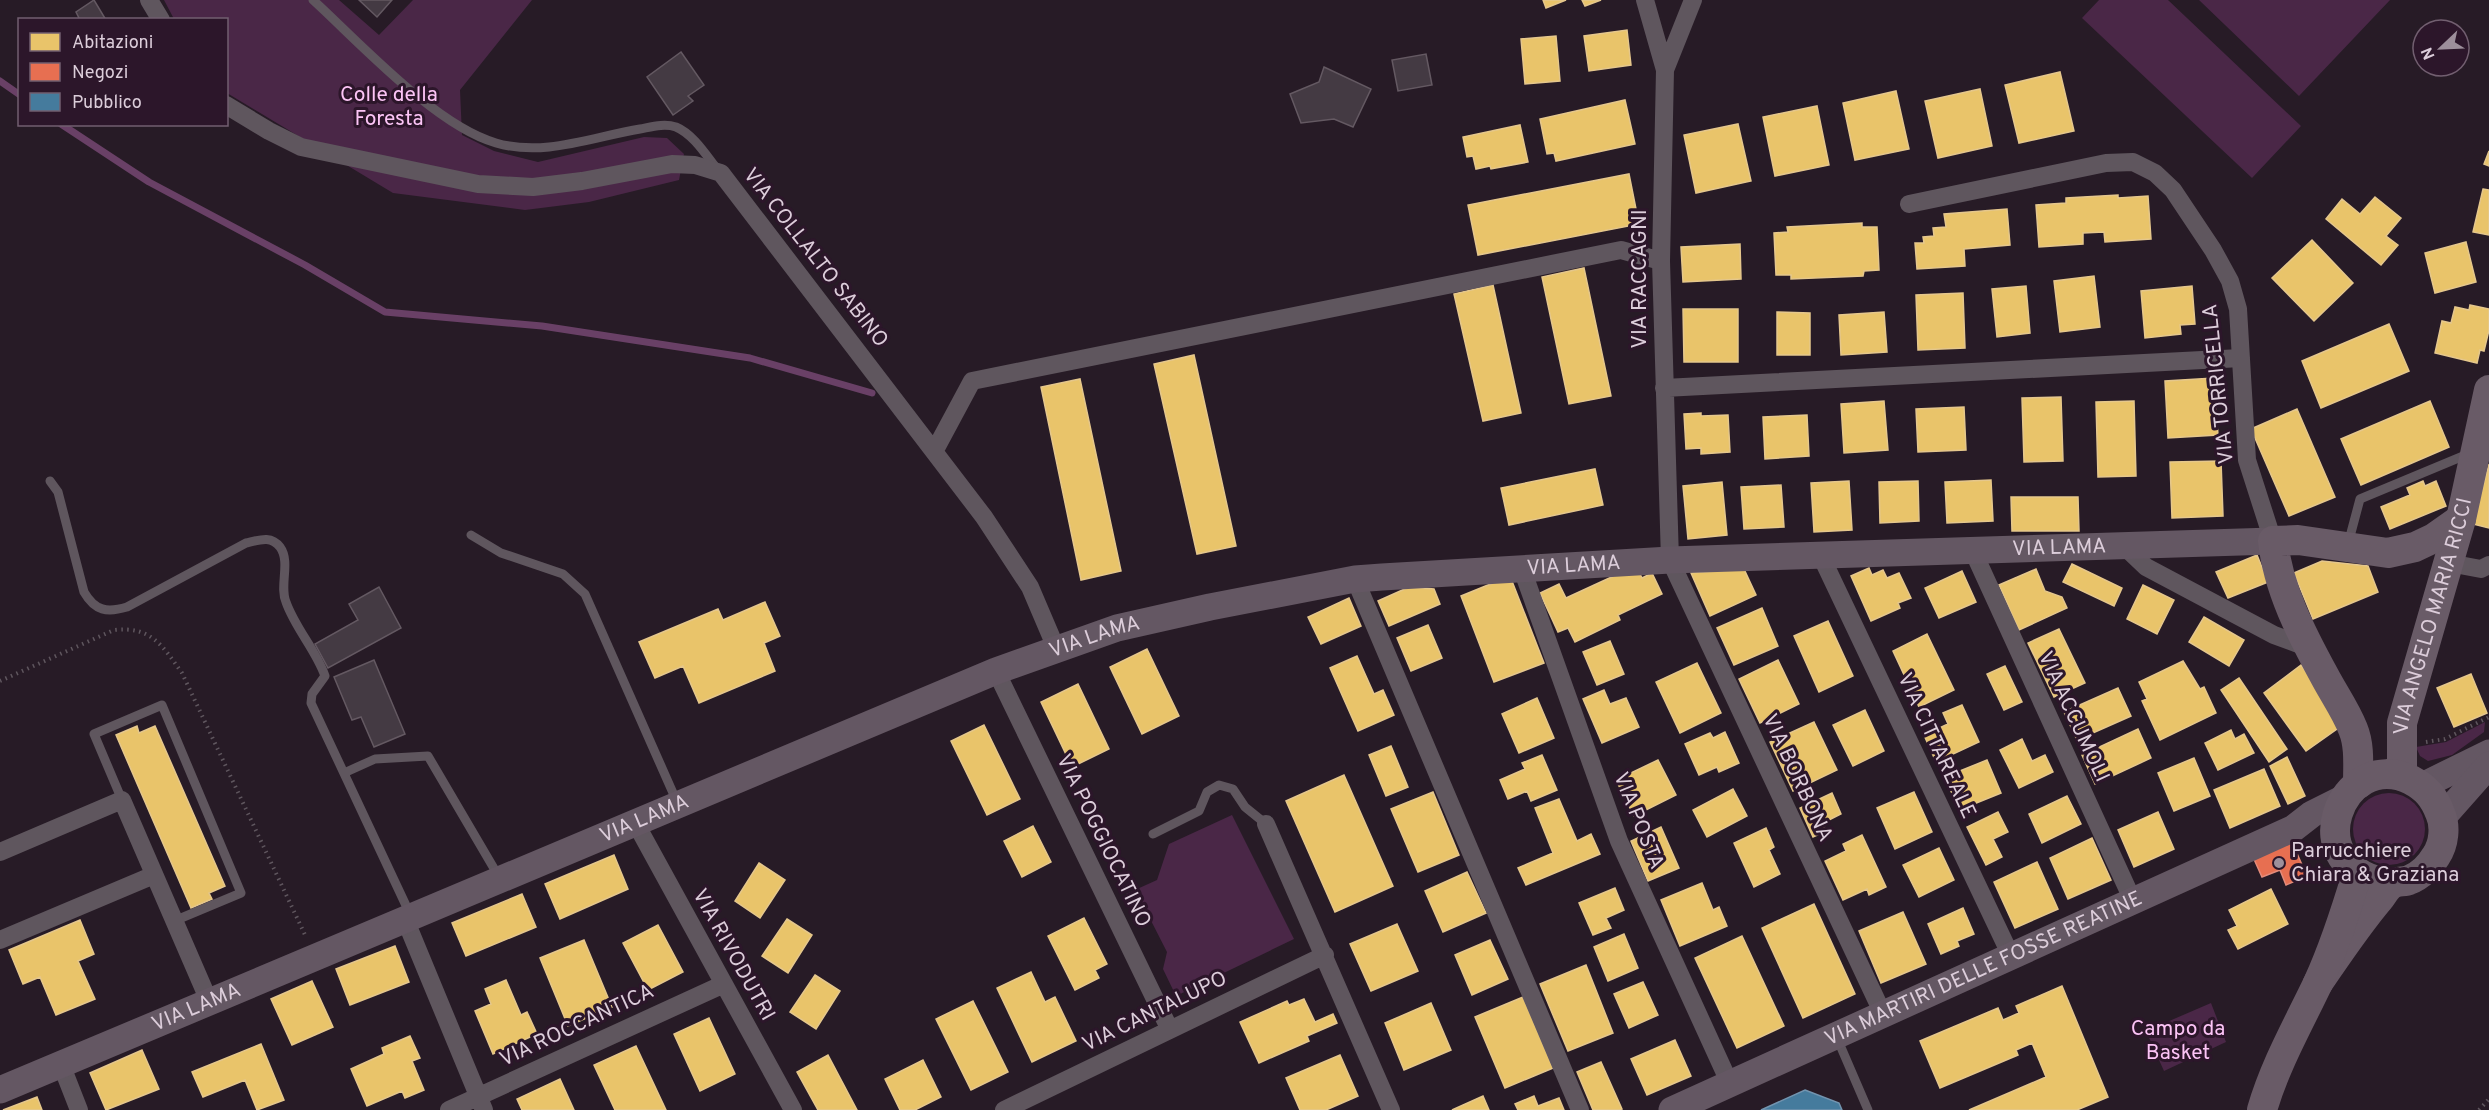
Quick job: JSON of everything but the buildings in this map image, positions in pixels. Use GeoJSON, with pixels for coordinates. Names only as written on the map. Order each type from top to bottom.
{"type":"FeatureCollection","features":[{"type":"Feature","properties":{"kind":"main road","name":"VIA ANGELO MARIA RICCI"},"geometry":{"type":"LineString","coordinates":[[2412,781],[2401,730],[2410,691],[2462,519],[2489,390]]}},
{"type":"Feature","properties":{"kind":"main road","name":"VIA LAMA"},"geometry":{"type":"LineString","coordinates":[[0,1090],[996,671],[1056,648],[1154,619],[1355,579],[1670,560],[2298,540],[2388,553],[2415,547],[2434,538],[2462,519]]}},
{"type":"Feature","properties":{"kind":"main road"},"geometry":{"type":"LineString","coordinates":[[2273,541],[2279,574],[2309,648],[2343,708],[2355,739],[2351,791],[2337,813],[2334,829],[2340,854],[2357,874],[2373,882],[2391,884],[2410,880],[2426,870],[2438,855],[2444,837],[2442,818],[2435,800],[2412,781],[2386,774],[2351,791]]}},
{"type":"Feature","properties":{"kind":"main road"},"geometry":{"type":"LineString","coordinates":[[2388,553],[2432,575],[2446,576]]}},
{"type":"Feature","properties":{"kind":"main road"},"geometry":{"type":"LineString","coordinates":[[2355,739],[2369,742],[2385,739],[2401,730]]}},
{"type":"Feature","properties":{"kind":"main road"},"geometry":{"type":"LineString","coordinates":[[2412,781],[2489,753]]}},
{"type":"Feature","properties":{"kind":"main road"},"geometry":{"type":"LineString","coordinates":[[2442,818],[2489,765]]}},
{"type":"Feature","properties":{"kind":"main road","name":"VIA MARTIRI DELLE FOSSE REATINE"},"geometry":{"type":"LineString","coordinates":[[1672,1110],[2294,828],[2312,814],[2351,791]]}},
{"type":"Feature","properties":{"kind":"main road","name":"VIA MARTIRI DELLE FOSSE REATINE"},"geometry":{"type":"LineString","coordinates":[[2294,828],[2334,829]]}},
{"type":"Feature","properties":{"kind":"main road"},"geometry":{"type":"LineString","coordinates":[[2262,1110],[2291,1035],[2318,983],[2341,926],[2357,874]]}},
{"type":"Feature","properties":{"kind":"main road"},"geometry":{"type":"LineString","coordinates":[[2318,983],[2362,919],[2391,884]]}},
{"type":"Feature","properties":{"kind":"street"},"geometry":{"type":"LineString","coordinates":[[149,0],[160,18]]}},
{"type":"Feature","properties":{"kind":"street","name":"VIA RACCAGNI"},"geometry":{"type":"LineString","coordinates":[[1646,0],[1665,70],[1661,261],[1670,560]]}},
{"type":"Feature","properties":{"kind":"street"},"geometry":{"type":"LineString","coordinates":[[1665,70],[1693,0]]}},
{"type":"Feature","properties":{"kind":"street","name":"VIA COLLALTO SABINO"},"geometry":{"type":"LineString","coordinates":[[228,106],[301,147],[478,184],[533,187],[582,181],[672,164],[695,165],[721,173],[935,450],[1030,587],[1056,648]]}},
{"type":"Feature","properties":{"kind":"street","name":"VIA TORRICELLA"},"geometry":{"type":"LineString","coordinates":[[1909,204],[2106,163],[2133,162],[2155,173],[2173,190],[2213,250],[2229,281],[2238,309],[2247,460],[2273,541]]}},
{"type":"Feature","properties":{"kind":"street"},"geometry":{"type":"LineString","coordinates":[[935,450],[972,381],[1621,250],[1661,261]]}},
{"type":"Feature","properties":{"kind":"street"},"geometry":{"type":"LineString","coordinates":[[1664,388],[2241,358]]}},
{"type":"Feature","properties":{"kind":"street"},"geometry":{"type":"LineString","coordinates":[[2125,547],[2146,567],[2274,635],[2309,648]]}},
{"type":"Feature","properties":{"kind":"street","name":"VIA ACCUMOLI"},"geometry":{"type":"LineString","coordinates":[[1973,551],[2133,901]]}},
{"type":"Feature","properties":{"kind":"street","name":"VIA CITTAREALE"},"geometry":{"type":"LineString","coordinates":[[1821,556],[2011,956]]}},
{"type":"Feature","properties":{"kind":"street","name":"VIA BORBONA"},"geometry":{"type":"LineString","coordinates":[[1670,560],[1883,1014]]}},
{"type":"Feature","properties":{"kind":"street"},"geometry":{"type":"LineString","coordinates":[[2446,576],[2481,569],[2489,565]]}},
{"type":"Feature","properties":{"kind":"street","name":"VIA POSTA"},"geometry":{"type":"LineString","coordinates":[[1522,569],[1619,841],[1730,1084]]}},
{"type":"Feature","properties":{"kind":"street"},"geometry":{"type":"LineString","coordinates":[[1355,579],[1580,1110]]}},
{"type":"Feature","properties":{"kind":"street","name":"VIA POGGIOCATINO"},"geometry":{"type":"LineString","coordinates":[[996,671],[1170,1030]]}},
{"type":"Feature","properties":{"kind":"street"},"geometry":{"type":"LineString","coordinates":[[0,852],[122,800],[209,1001]]}},
{"type":"Feature","properties":{"kind":"street","name":"VIA RIVODUTRI"},"geometry":{"type":"LineString","coordinates":[[634,822],[793,1110]]}},
{"type":"Feature","properties":{"kind":"street"},"geometry":{"type":"LineString","coordinates":[[1266,824],[1391,1110]]}},
{"type":"Feature","properties":{"kind":"street"},"geometry":{"type":"LineString","coordinates":[[0,940],[154,875]]}},
{"type":"Feature","properties":{"kind":"street"},"geometry":{"type":"LineString","coordinates":[[408,917],[481,1103]]}},
{"type":"Feature","properties":{"kind":"street","name":"VIA CANTALUPO"},"geometry":{"type":"LineString","coordinates":[[1004,1110],[1325,956]]}},
{"type":"Feature","properties":{"kind":"street","name":"VIA ROCCANTICA"},"geometry":{"type":"LineString","coordinates":[[449,1110],[481,1103],[724,984]]}},
{"type":"Feature","properties":{"kind":"street"},"geometry":{"type":"LineString","coordinates":[[61,1064],[79,1110]]}},
{"type":"Feature","properties":{"kind":"lane"},"geometry":{"type":"LineString","coordinates":[[313,0],[435,111],[475,135],[495,143],[531,149],[554,147],[664,125],[677,128],[690,137],[721,173]]}},
{"type":"Feature","properties":{"kind":"lane"},"geometry":{"type":"LineString","coordinates":[[2347,546],[2360,499],[2476,451]]}},
{"type":"Feature","properties":{"kind":"lane"},"geometry":{"type":"LineString","coordinates":[[50,481],[58,492],[84,592],[91,604],[100,609],[113,611],[127,607],[246,543],[265,538],[275,542],[281,549],[284,558],[285,601],[326,676],[312,694],[311,703],[408,917]]}},
{"type":"Feature","properties":{"kind":"lane"},"geometry":{"type":"LineString","coordinates":[[471,535],[501,553],[563,574],[576,583],[585,594],[678,804]]}},
{"type":"Feature","properties":{"kind":"lane"},"geometry":{"type":"LineString","coordinates":[[122,800],[94,734],[162,705],[241,893],[174,921]]}},
{"type":"Feature","properties":{"kind":"lane"},"geometry":{"type":"LineString","coordinates":[[344,773],[375,759],[428,756],[500,879]]}},
{"type":"Feature","properties":{"kind":"lane"},"geometry":{"type":"LineString","coordinates":[[1153,834],[1199,811],[1207,792],[1219,785],[1233,789],[1245,807],[1266,824]]}},
{"type":"Feature","properties":{"kind":"lane"},"geometry":{"type":"LineString","coordinates":[[1836,1036],[1868,1110]]}},
{"type":"Feature","properties":{"kind":"path"},"geometry":{"type":"LineString","coordinates":[[2479,1110],[2489,1099]]}},
{"type":"Feature","properties":{"kind":"green space","name":"Colle della Foresta"},"geometry":{"type":"Polygon","coordinates":[[[164,0],[339,0],[379,35],[413,0],[532,0],[460,90],[462,135],[494,151],[538,162],[644,137],[667,138],[684,154],[679,180],[589,202],[525,210],[393,193],[228,94],[228,18],[173,18],[164,0]]]}},
{"type":"Feature","properties":{"kind":"green space"},"geometry":{"type":"Polygon","coordinates":[[[2099,0],[2168,0],[2301,126],[2252,178],[2082,18],[2099,0]]]}},
{"type":"Feature","properties":{"kind":"green space"},"geometry":{"type":"Polygon","coordinates":[[[2199,0],[2390,0],[2299,96],[2199,0]]]}},
{"type":"Feature","properties":{"kind":"green space"},"geometry":{"type":"Polygon","coordinates":[[[2485,722],[2484,732],[2452,755],[2428,761],[2420,756],[2416,747],[2446,742],[2485,722]]]}},
{"type":"Feature","properties":{"kind":"green space"},"geometry":{"type":"Polygon","coordinates":[[[2389,793],[2409,799],[2419,809],[2425,829],[2419,849],[2409,859],[2389,865],[2369,859],[2359,849],[2353,829],[2359,809],[2369,799],[2389,793]]]}},
{"type":"Feature","properties":{"kind":"green space"},"geometry":{"type":"Polygon","coordinates":[[[1232,815],[1294,939],[1176,996],[1163,969],[1167,952],[1143,905],[1131,903],[1126,894],[1157,880],[1169,844],[1232,815]]]}},
{"type":"Feature","properties":{"kind":"green space","name":"Campo da Basket"},"geometry":{"type":"Polygon","coordinates":[[[2211,1003],[2226,1042],[2164,1071],[2146,1031],[2211,1003]]]}},
{"type":"Feature","properties":{"kind":"waterway"},"geometry":{"type":"LineString","coordinates":[[0,81],[18,94]]}},
{"type":"Feature","properties":{"kind":"waterway"},"geometry":{"type":"LineString","coordinates":[[64,126],[149,182],[305,265],[385,312],[542,326],[750,358],[872,393]]}},
{"type":"Feature","properties":{"kind":"place","name":"Parrucchiere Chiara & Graziana"},"geometry":{"type":"Point","coordinates":[2279,863]}}]}
